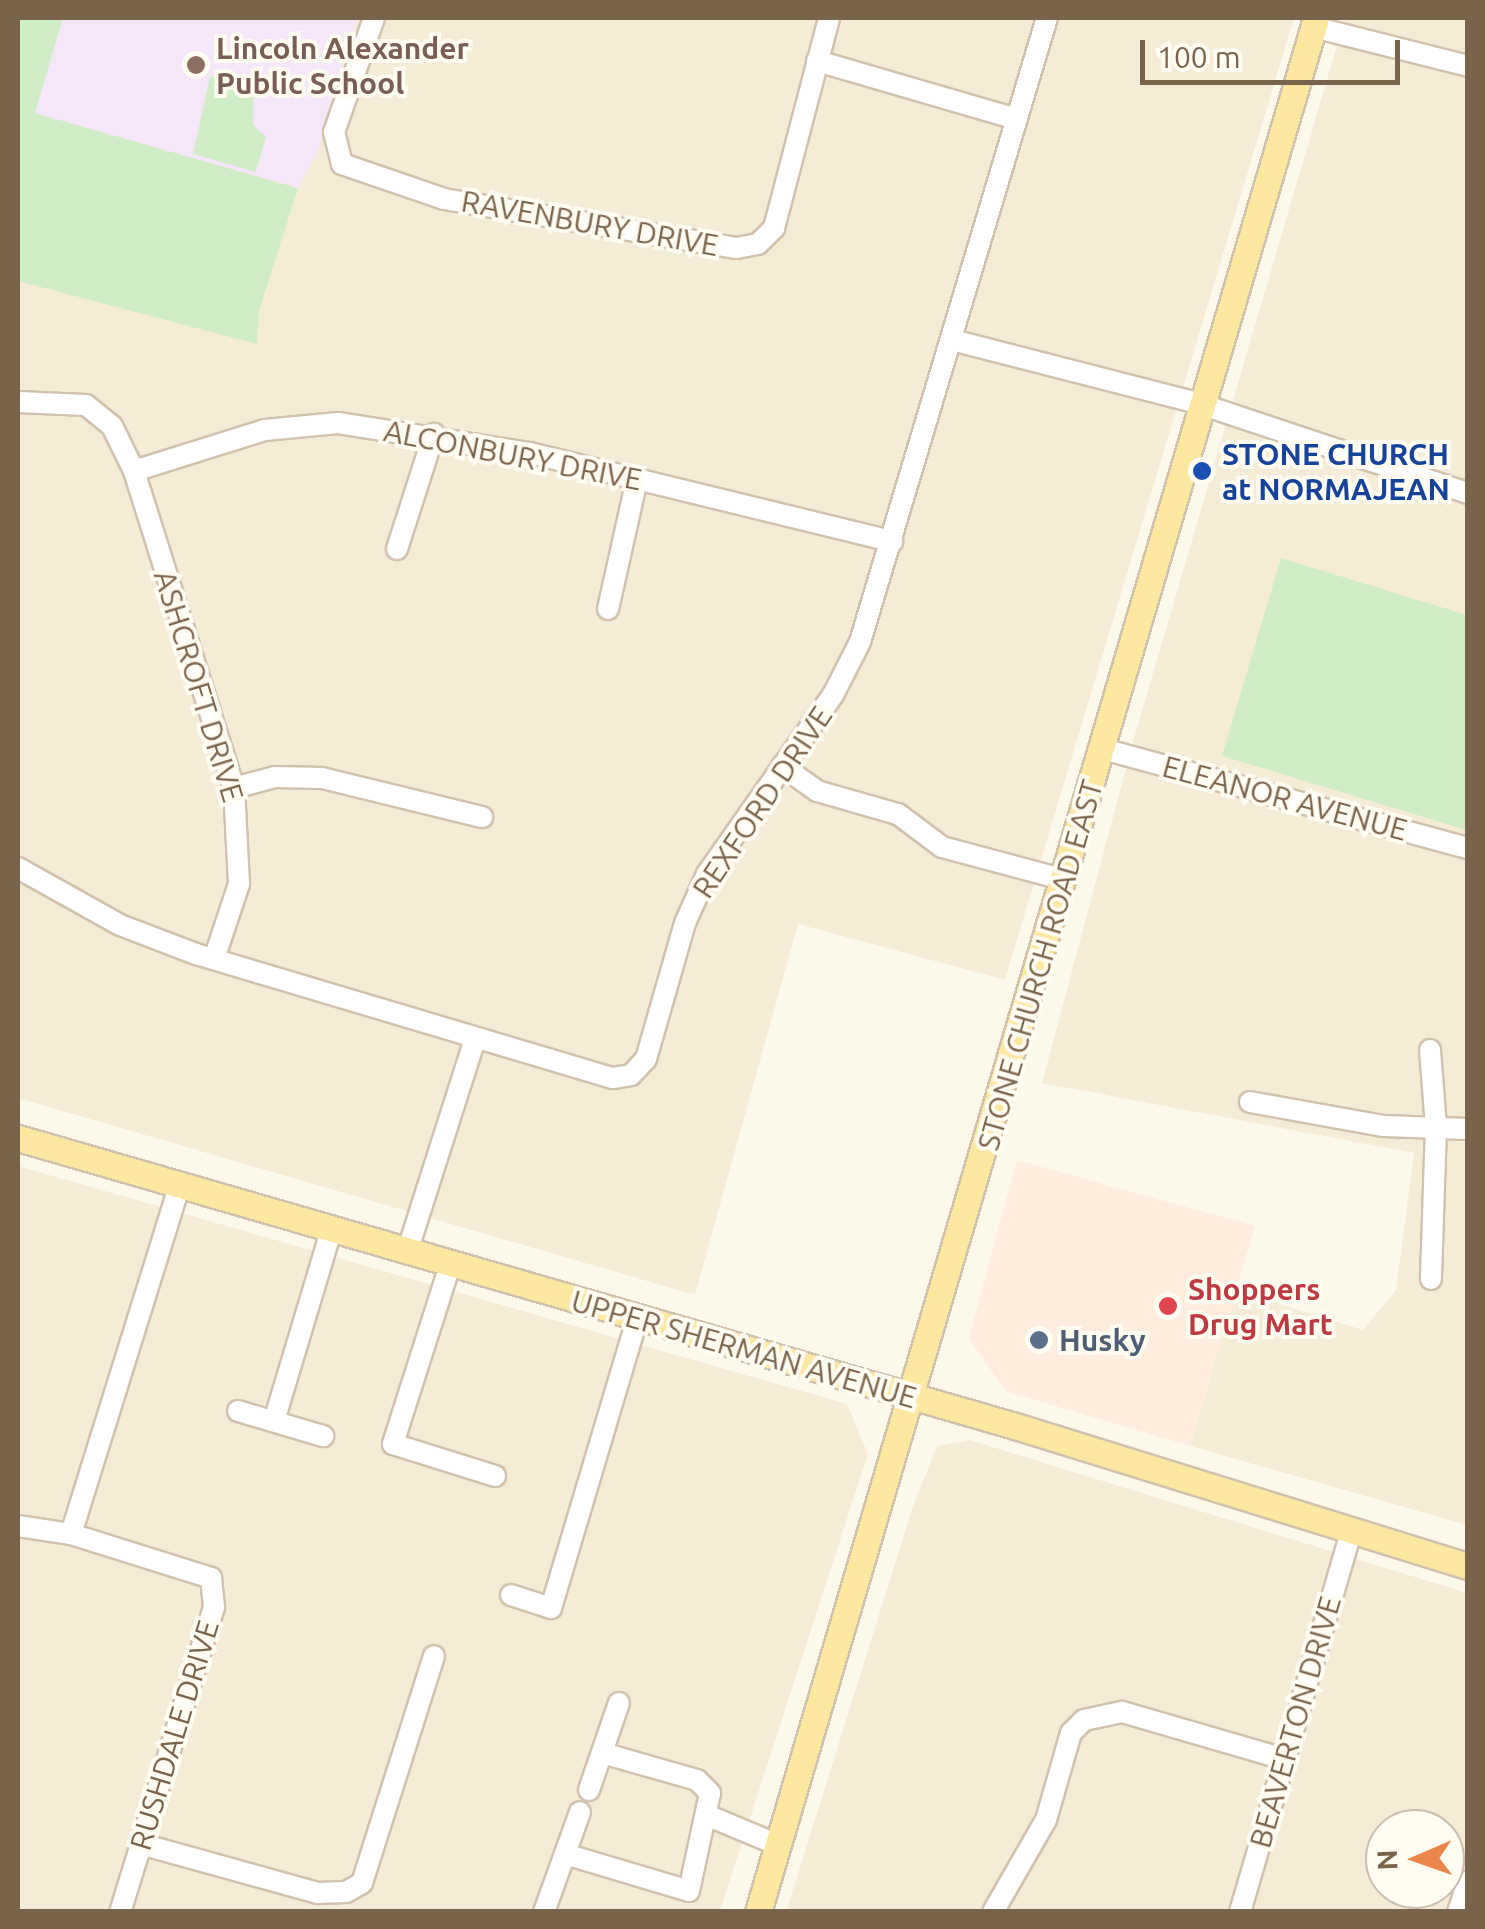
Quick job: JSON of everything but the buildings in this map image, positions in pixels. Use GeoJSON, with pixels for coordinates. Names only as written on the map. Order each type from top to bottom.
{"type":"FeatureCollection","features":[{"type":"Feature","properties":{"kind":"main road","name":"STONE CHURCH ROAD EAST"},"geometry":{"type":"LineString","coordinates":[[758,1912],[914,1398],[1315,22]]}},
{"type":"Feature","properties":{"kind":"main road","name":"UPPER SHERMAN AVENUE"},"geometry":{"type":"LineString","coordinates":[[18,1138],[914,1398],[1468,1566]]}},
{"type":"Feature","properties":{"kind":"street","name":"RAVENBURY DRIVE"},"geometry":{"type":"LineString","coordinates":[[374,18],[334,132],[342,164],[444,199],[737,248],[758,244],[774,228],[829,18]]}},
{"type":"Feature","properties":{"kind":"street","name":"REXFORD DRIVE"},"geometry":{"type":"LineString","coordinates":[[18,868],[120,925],[214,959],[613,1078],[631,1075],[646,1059],[685,923],[707,874],[782,766],[860,642],[1047,18]]}},
{"type":"Feature","properties":{"kind":"street"},"geometry":{"type":"LineString","coordinates":[[1315,22],[1468,66]]}},
{"type":"Feature","properties":{"kind":"street"},"geometry":{"type":"LineString","coordinates":[[817,61],[1017,119]]}},
{"type":"Feature","properties":{"kind":"street"},"geometry":{"type":"LineString","coordinates":[[952,340],[1202,405],[1468,494]]}},
{"type":"Feature","properties":{"kind":"street","name":"ASHCROFT DRIVE"},"geometry":{"type":"LineString","coordinates":[[18,402],[86,405],[112,426],[134,472],[234,788],[239,884],[214,959]]}},
{"type":"Feature","properties":{"kind":"street","name":"ALCONBURY DRIVE"},"geometry":{"type":"LineString","coordinates":[[134,472],[265,430],[338,423],[434,434],[892,541]]}},
{"type":"Feature","properties":{"kind":"street"},"geometry":{"type":"LineString","coordinates":[[397,549],[434,434]]}},
{"type":"Feature","properties":{"kind":"street"},"geometry":{"type":"LineString","coordinates":[[608,609],[636,479]]}},
{"type":"Feature","properties":{"kind":"street","name":"ELEANOR AVENUE"},"geometry":{"type":"LineString","coordinates":[[1103,749],[1468,848]]}},
{"type":"Feature","properties":{"kind":"street"},"geometry":{"type":"LineString","coordinates":[[782,766],[816,791],[898,814],[942,847],[1065,880]]}},
{"type":"Feature","properties":{"kind":"street"},"geometry":{"type":"LineString","coordinates":[[234,788],[275,777],[322,778],[482,817]]}},
{"type":"Feature","properties":{"kind":"street"},"geometry":{"type":"LineString","coordinates":[[408,1249],[475,1039]]}},
{"type":"Feature","properties":{"kind":"street"},"geometry":{"type":"LineString","coordinates":[[1430,1050],[1436,1126],[1430,1279]]}},
{"type":"Feature","properties":{"kind":"street"},"geometry":{"type":"LineString","coordinates":[[1250,1102],[1384,1126],[1468,1129]]}},
{"type":"Feature","properties":{"kind":"street"},"geometry":{"type":"LineString","coordinates":[[71,1534],[180,1185]]}},
{"type":"Feature","properties":{"kind":"street"},"geometry":{"type":"LineString","coordinates":[[274,1422],[332,1228]]}},
{"type":"Feature","properties":{"kind":"street"},"geometry":{"type":"LineString","coordinates":[[451,1262],[393,1444],[495,1476]]}},
{"type":"Feature","properties":{"kind":"street"},"geometry":{"type":"LineString","coordinates":[[511,1595],[551,1608],[637,1319]]}},
{"type":"Feature","properties":{"kind":"street"},"geometry":{"type":"LineString","coordinates":[[238,1411],[323,1436]]}},
{"type":"Feature","properties":{"kind":"street","name":"RUSHDALE DRIVE"},"geometry":{"type":"LineString","coordinates":[[18,1526],[71,1534],[211,1578],[214,1607],[120,1912]]}},
{"type":"Feature","properties":{"kind":"street","name":"BEAVERTON DRIVE"},"geometry":{"type":"LineString","coordinates":[[1240,1912],[1351,1533]]}},
{"type":"Feature","properties":{"kind":"street"},"geometry":{"type":"LineString","coordinates":[[141,1844],[318,1892],[346,1892],[362,1883],[434,1656]]}},
{"type":"Feature","properties":{"kind":"street"},"geometry":{"type":"LineString","coordinates":[[589,1790],[619,1703]]}},
{"type":"Feature","properties":{"kind":"street"},"geometry":{"type":"LineString","coordinates":[[993,1912],[1046,1820],[1071,1733],[1084,1720],[1122,1712],[1284,1759]]}},
{"type":"Feature","properties":{"kind":"street"},"geometry":{"type":"LineString","coordinates":[[564,1854],[689,1890],[713,1801],[697,1780],[602,1753]]}},
{"type":"Feature","properties":{"kind":"street"},"geometry":{"type":"LineString","coordinates":[[544,1912],[580,1812]]}},
{"type":"Feature","properties":{"kind":"street"},"geometry":{"type":"LineString","coordinates":[[709,1816],[778,1844]]}},
{"type":"Feature","properties":{"kind":"street"},"geometry":{"type":"LineString","coordinates":[[1458,1912],[1468,1882]]}},
{"type":"Feature","properties":{"kind":"shaded area"},"geometry":{"type":"Polygon","coordinates":[[[18,18],[1294,18],[1005,980],[798,924],[695,1295],[18,1098],[18,18]]]}},
{"type":"Feature","properties":{"kind":"shaded area","name":"Lincoln Alexander Public School"},"geometry":{"type":"Polygon","coordinates":[[[63,18],[357,18],[318,150],[298,188],[34,113],[63,18]]]}},
{"type":"Feature","properties":{"kind":"shaded area"},"geometry":{"type":"Polygon","coordinates":[[[1345,18],[1467,18],[1467,1525],[1190,1446],[1236,1290],[1363,1330],[1396,1290],[1414,1153],[1042,1083],[1134,738],[1345,18]]]}},
{"type":"Feature","properties":{"kind":"shaded area"},"geometry":{"type":"Polygon","coordinates":[[[1017,1160],[1255,1226],[1190,1446],[1005,1391],[969,1338],[1017,1160]]]}},
{"type":"Feature","properties":{"kind":"shaded area"},"geometry":{"type":"Polygon","coordinates":[[[18,1166],[847,1404],[868,1454],[720,1911],[18,1911],[18,1166]]]}},
{"type":"Feature","properties":{"kind":"shaded area"},"geometry":{"type":"Polygon","coordinates":[[[970,1440],[1467,1593],[1467,1911],[786,1912],[913,1506],[937,1446],[970,1440]]]}},
{"type":"Feature","properties":{"kind":"green space"},"geometry":{"type":"Polygon","coordinates":[[[18,18],[63,18],[35,113],[298,188],[259,311],[257,344],[18,281],[18,18]]]}},
{"type":"Feature","properties":{"kind":"green space"},"geometry":{"type":"Polygon","coordinates":[[[210,76],[254,88],[253,125],[266,137],[256,172],[193,154],[210,76]]]}},
{"type":"Feature","properties":{"kind":"green space"},"geometry":{"type":"Polygon","coordinates":[[[1281,558],[1467,615],[1467,830],[1222,756],[1281,558]]]}},
{"type":"Feature","properties":{"kind":"place","name":"Lincoln Alexander Public School"},"geometry":{"type":"Point","coordinates":[196,65]}},
{"type":"Feature","properties":{"kind":"place","name":"STONE CHURCH at NORMAJEAN"},"geometry":{"type":"Point","coordinates":[1202,471]}},
{"type":"Feature","properties":{"kind":"place","name":"Shoppers Drug Mart"},"geometry":{"type":"Point","coordinates":[1168,1306]}},
{"type":"Feature","properties":{"kind":"place","name":"Husky"},"geometry":{"type":"Point","coordinates":[1039,1340]}}]}
